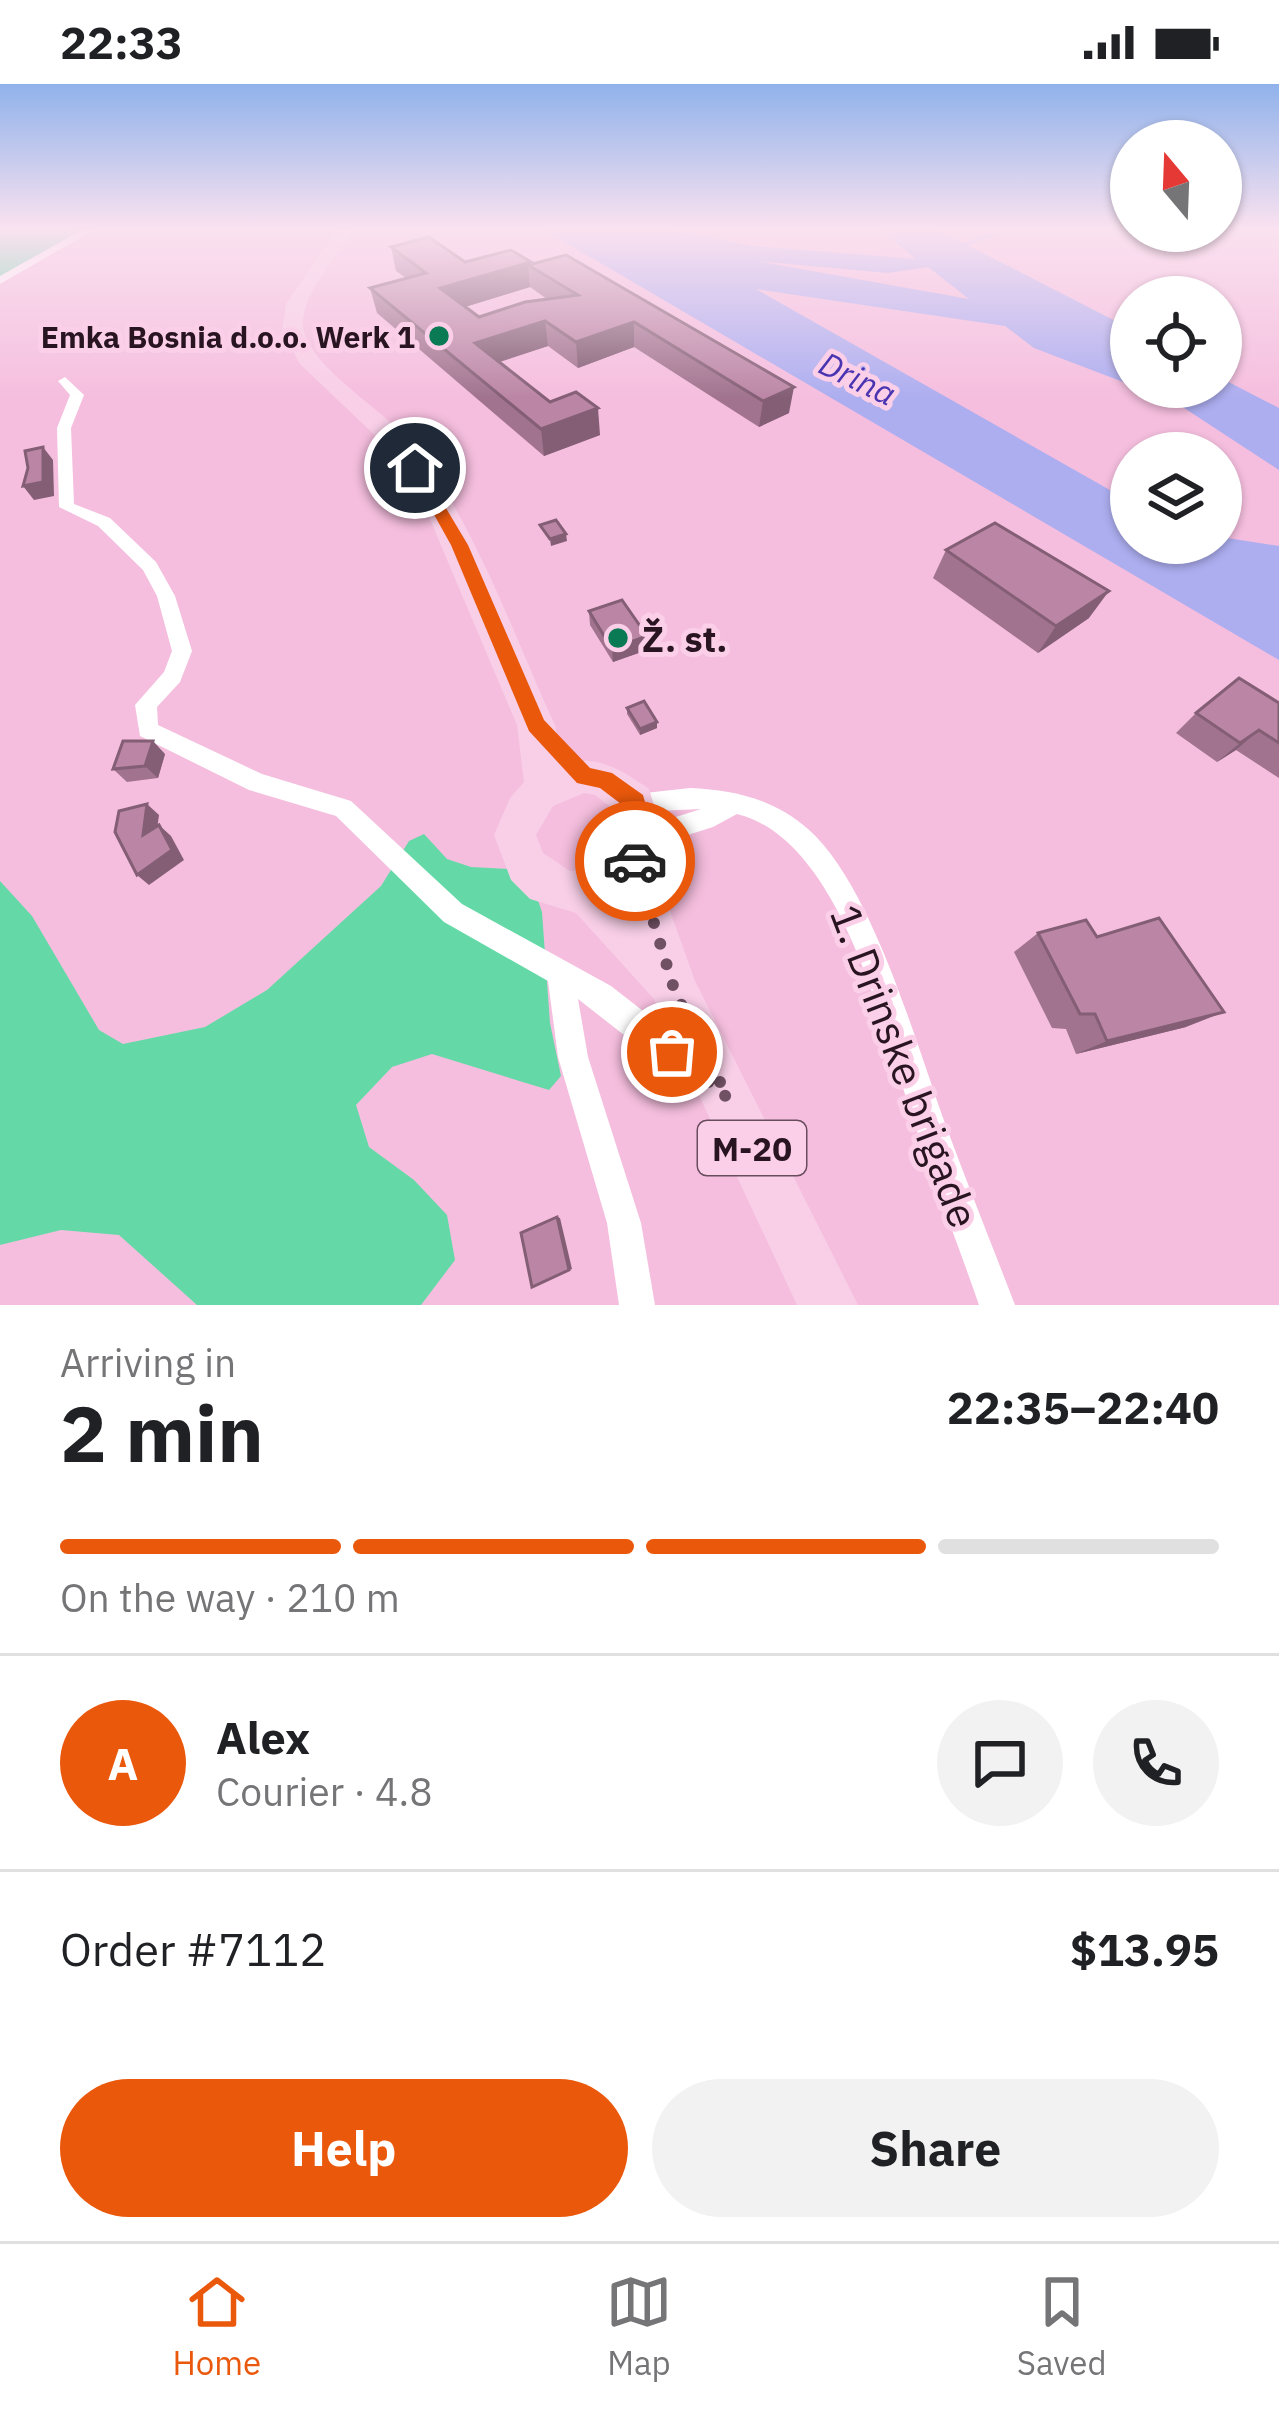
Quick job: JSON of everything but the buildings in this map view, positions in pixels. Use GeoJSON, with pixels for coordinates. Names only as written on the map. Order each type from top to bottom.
{"type":"FeatureCollection","features":[{"type":"Feature","properties":{"kind":"main road"},"geometry":{"type":"LineString","coordinates":[[310,284],[296,304],[293,331],[305,356],[393,439],[435,497],[565,781],[604,779],[637,835],[604,888],[586,892]]}},
{"type":"Feature","properties":{"kind":"main road","name":"M-20"},"geometry":{"type":"LineString","coordinates":[[565,781],[519,816],[518,854],[543,885],[586,892],[675,992]]}},
{"type":"Feature","properties":{"kind":"main road","name":"M-20"},"geometry":{"type":"LineString","coordinates":[[637,835],[675,992],[828,1305]]}},
{"type":"Feature","properties":{"kind":"street"},"geometry":{"type":"LineString","coordinates":[[65,381],[76,395],[64,428],[65,501],[68,507],[104,522],[150,566],[179,635],[178,665],[146,705],[148,730],[257,783],[343,808],[454,913],[601,996],[728,1098]]}},
{"type":"Feature","properties":{"kind":"street"},"geometry":{"type":"LineString","coordinates":[[637,835],[690,796],[735,802]]}},
{"type":"Feature","properties":{"kind":"street"},"geometry":{"type":"LineString","coordinates":[[637,835],[705,819],[735,802]]}},
{"type":"Feature","properties":{"kind":"street","name":"1. Drinske brigade"},"geometry":{"type":"LineString","coordinates":[[735,802],[781,820],[802,839],[841,896],[881,983],[997,1305]]}},
{"type":"Feature","properties":{"kind":"street"},"geometry":{"type":"LineString","coordinates":[[561,976],[573,1057],[625,1223],[637,1305]]}},
{"type":"Feature","properties":{"kind":"green space"},"geometry":{"type":"Polygon","coordinates":[[[424,834],[447,859],[471,867],[509,869],[534,889],[542,912],[550,1023],[561,1076],[549,1090],[432,1054],[392,1067],[356,1105],[369,1147],[414,1180],[447,1215],[455,1260],[421,1305],[197,1305],[119,1235],[61,1230],[0,1245],[0,881],[32,916],[99,1030],[123,1044],[205,1027],[267,990],[381,886],[409,841],[424,834]]]}},
{"type":"Feature","properties":{"kind":"water","name":"Drina"},"geometry":{"type":"Polygon","coordinates":[[[636,284],[885,284],[969,299],[950,284],[1043,284],[1110,318],[1110,377],[1034,348],[1005,326],[756,289],[1110,490],[1110,561],[636,284]]]}},
{"type":"Feature","properties":{"kind":"water"},"geometry":{"type":"Polygon","coordinates":[[[1242,389],[1279,408],[1279,470],[1242,446],[1242,432],[1221,432],[1184,408],[1242,408],[1242,389]]]}},
{"type":"Feature","properties":{"kind":"water"},"geometry":{"type":"Polygon","coordinates":[[[1242,540],[1279,546],[1279,660],[1115,564],[1242,564],[1242,540]]]}},
{"type":"Feature","properties":{"kind":"way so far"},"geometry":{"type":"LineString","coordinates":[[635,861],[632,866],[675,992],[728,1098],[672,1052]]}},
{"type":"Feature","properties":{"kind":"place","name":"Emka Bosnia d.o.o. Werk 1"},"geometry":{"type":"Point","coordinates":[439,336]}},
{"type":"Feature","properties":{"kind":"place","name":"Ž. st."},"geometry":{"type":"Point","coordinates":[618,638]}},
{"type":"Feature","properties":{"kind":"route"},"geometry":{"type":"LineString","coordinates":[[415,468],[460,545],[536,725],[584,776],[622,788],[635,802],[643,819],[644,838],[635,861]]}}]}
